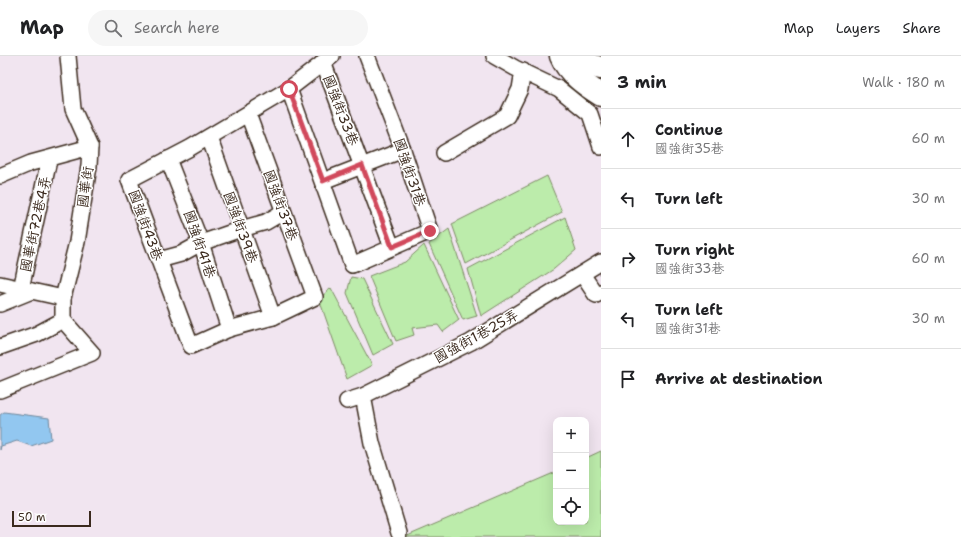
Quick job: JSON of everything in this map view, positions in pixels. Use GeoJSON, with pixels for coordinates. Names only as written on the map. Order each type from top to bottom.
{"type":"FeatureCollection","features":[{"type":"Feature","properties":{"kind":"highway"},"geometry":{"type":"LineString","coordinates":[[561,56],[563,62],[583,84],[601,95]]}},
{"type":"Feature","properties":{"kind":"highway"},"geometry":{"type":"LineString","coordinates":[[578,56],[593,66],[601,68]]}},
{"type":"Feature","properties":{"kind":"street","name":"國華街"},"geometry":{"type":"LineString","coordinates":[[63,320],[63,298],[77,242],[89,166],[90,147],[73,109],[68,56]]}},
{"type":"Feature","properties":{"kind":"street","name":"國強街31巷"},"geometry":{"type":"LineString","coordinates":[[323,181],[352,265],[430,231],[403,150],[367,56]]}},
{"type":"Feature","properties":{"kind":"street"},"geometry":{"type":"LineString","coordinates":[[494,56],[559,89],[590,114],[601,147]]}},
{"type":"Feature","properties":{"kind":"street","name":"國強街43巷"},"geometry":{"type":"LineString","coordinates":[[315,296],[273,317],[229,329],[191,346],[129,180],[209,137],[289,89],[327,59]]}},
{"type":"Feature","properties":{"kind":"street","name":"國強街33巷"},"geometry":{"type":"LineString","coordinates":[[327,59],[362,165],[392,247]]}},
{"type":"Feature","properties":{"kind":"street"},"geometry":{"type":"LineString","coordinates":[[444,153],[507,116],[520,89],[523,71]]}},
{"type":"Feature","properties":{"kind":"street"},"geometry":{"type":"LineString","coordinates":[[289,89],[323,181],[403,150]]}},
{"type":"Feature","properties":{"kind":"street","name":"國強街37巷"},"geometry":{"type":"LineString","coordinates":[[248,114],[315,296]]}},
{"type":"Feature","properties":{"kind":"street","name":"國強街39巷"},"geometry":{"type":"LineString","coordinates":[[209,137],[273,317]]}},
{"type":"Feature","properties":{"kind":"street"},"geometry":{"type":"LineString","coordinates":[[0,176],[31,163],[49,160],[90,147]]}},
{"type":"Feature","properties":{"kind":"street","name":"國強街41巷"},"geometry":{"type":"LineString","coordinates":[[168,159],[201,244],[229,329]]}},
{"type":"Feature","properties":{"kind":"street","name":"國華街72巷4弄"},"geometry":{"type":"LineString","coordinates":[[26,290],[49,160]]}},
{"type":"Feature","properties":{"kind":"street"},"geometry":{"type":"LineString","coordinates":[[159,260],[181,254],[201,244],[241,229],[266,222],[283,212]]}},
{"type":"Feature","properties":{"kind":"street","name":"國強街1巷25弄"},"geometry":{"type":"LineString","coordinates":[[347,401],[363,396],[471,342],[601,262]]}},
{"type":"Feature","properties":{"kind":"street"},"geometry":{"type":"LineString","coordinates":[[582,274],[596,295],[601,292]]}},
{"type":"Feature","properties":{"kind":"street"},"geometry":{"type":"LineString","coordinates":[[0,284],[63,298]]}},
{"type":"Feature","properties":{"kind":"street"},"geometry":{"type":"LineString","coordinates":[[0,304],[26,290]]}},
{"type":"Feature","properties":{"kind":"street"},"geometry":{"type":"LineString","coordinates":[[0,347],[37,334],[63,320],[92,353],[0,390]]}},
{"type":"Feature","properties":{"kind":"street"},"geometry":{"type":"LineString","coordinates":[[363,396],[372,443],[399,533]]}},
{"type":"Feature","properties":{"kind":"green space"},"geometry":{"type":"Polygon","coordinates":[[[547,176],[562,212],[466,264],[452,224],[547,176]]]}},
{"type":"Feature","properties":{"kind":"green space"},"geometry":{"type":"Polygon","coordinates":[[[565,217],[576,250],[554,269],[481,316],[468,269],[565,217]]]}},
{"type":"Feature","properties":{"kind":"green space"},"geometry":{"type":"Polygon","coordinates":[[[449,229],[477,316],[463,320],[429,244],[449,229]]]}},
{"type":"Feature","properties":{"kind":"green space"},"geometry":{"type":"Polygon","coordinates":[[[424,245],[459,320],[443,332],[438,325],[412,328],[414,335],[396,341],[369,276],[405,262],[424,245]]]}},
{"type":"Feature","properties":{"kind":"green space"},"geometry":{"type":"Polygon","coordinates":[[[351,277],[362,279],[393,344],[373,355],[347,293],[351,277]]]}},
{"type":"Feature","properties":{"kind":"green space"},"geometry":{"type":"Polygon","coordinates":[[[331,288],[372,365],[347,379],[319,299],[331,288]]]}},
{"type":"Feature","properties":{"kind":"green space"},"geometry":{"type":"Polygon","coordinates":[[[601,451],[601,537],[405,537],[553,473],[553,525],[589,525],[589,457],[601,451]]]}},
{"type":"Feature","properties":{"kind":"water"},"geometry":{"type":"Polygon","coordinates":[[[4,412],[49,418],[51,439],[31,446],[17,441],[1,446],[0,450],[0,415],[4,412]]]}},
{"type":"Feature","properties":{"kind":"route"},"geometry":{"type":"LineString","coordinates":[[289,89],[323,181],[362,165],[392,247],[430,231]]}}]}
